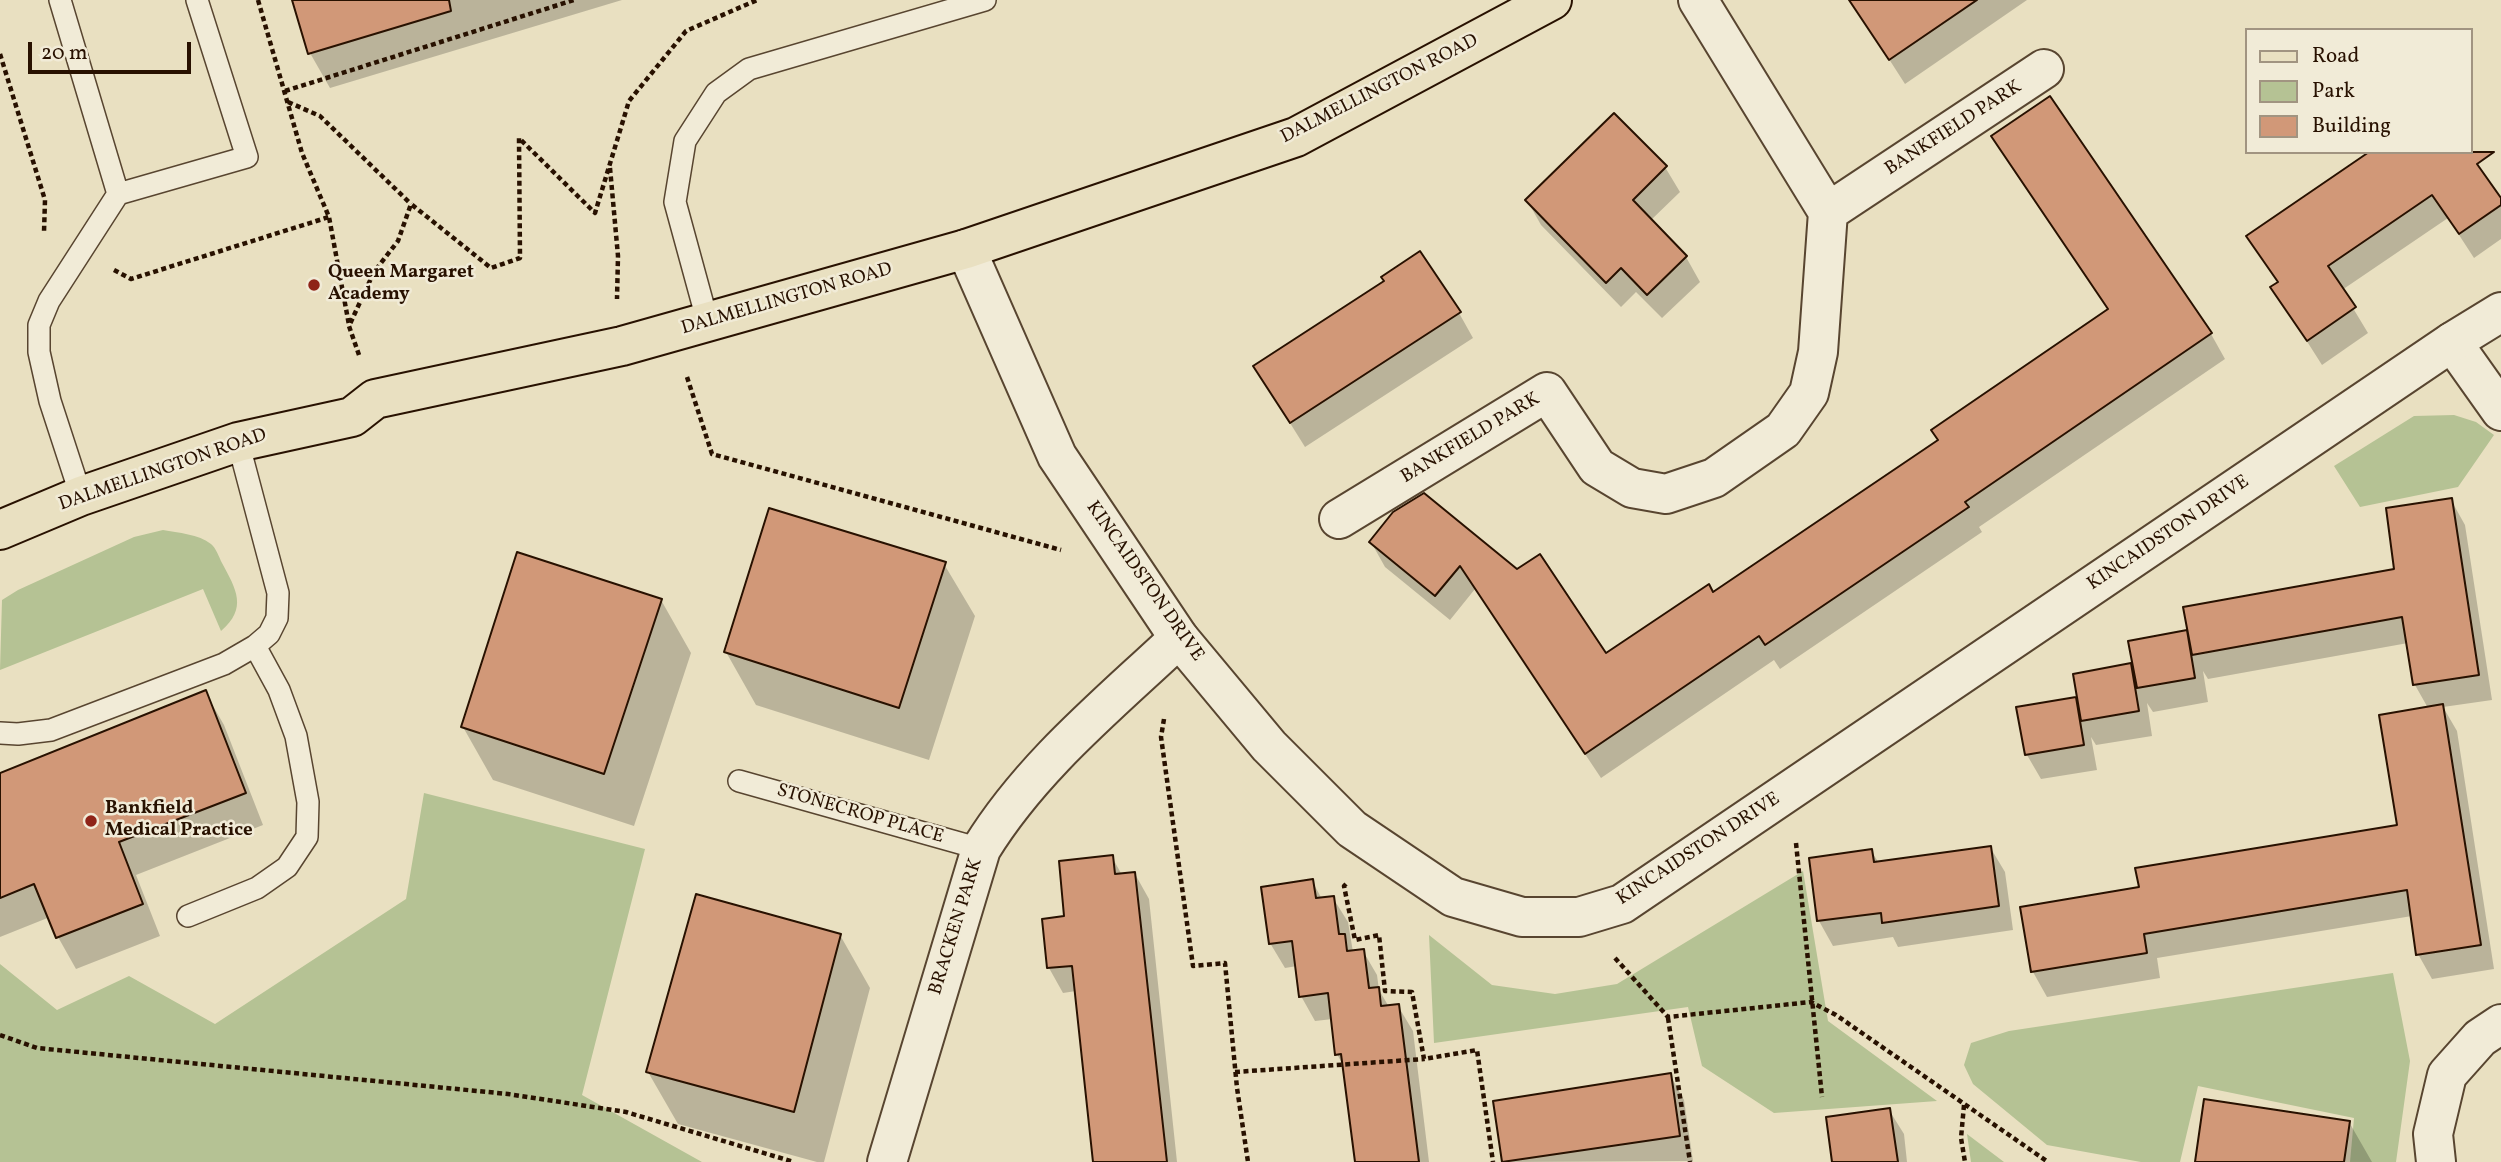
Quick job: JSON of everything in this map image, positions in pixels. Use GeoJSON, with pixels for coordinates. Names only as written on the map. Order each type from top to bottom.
{"type":"FeatureCollection","features":[{"type":"Feature","properties":{"kind":"main road","name":"DALMELLINGTON ROAD"},"geometry":{"type":"LineString","coordinates":[[0,530],[80,496],[238,442],[352,416],[375,399],[622,346],[967,250],[1296,137],[1552,0]]}},
{"type":"Feature","properties":{"kind":"street"},"geometry":{"type":"LineString","coordinates":[[1698,0],[1828,212]]}},
{"type":"Feature","properties":{"kind":"street","name":"BANKFIELD PARK"},"geometry":{"type":"LineString","coordinates":[[1339,519],[1547,392],[1597,467],[1632,488],[1666,494],[1714,478],[1783,430],[1809,393],[1818,352],[1828,212],[2045,69]]}},
{"type":"Feature","properties":{"kind":"street","name":"KINCAIDSTON DRIVE"},"geometry":{"type":"LineString","coordinates":[[967,250],[1057,456],[1179,638],[1269,746],[1352,829],[1453,897],[1522,917],[1579,917],[1622,904],[2452,342],[2501,312]]}},
{"type":"Feature","properties":{"kind":"street"},"geometry":{"type":"LineString","coordinates":[[2452,342],[2501,411]]}},
{"type":"Feature","properties":{"kind":"street","name":"BRACKEN PARK"},"geometry":{"type":"LineString","coordinates":[[887,1162],[981,849],[1001,816],[1032,778],[1179,638]]}},
{"type":"Feature","properties":{"kind":"street"},"geometry":{"type":"LineString","coordinates":[[2436,1162],[2433,1134],[2447,1075],[2480,1038],[2501,1024]]}},
{"type":"Feature","properties":{"kind":"lane"},"geometry":{"type":"LineString","coordinates":[[60,0],[118,194]]}},
{"type":"Feature","properties":{"kind":"lane"},"geometry":{"type":"LineString","coordinates":[[80,496],[50,401],[39,352],[39,325],[49,301],[118,194],[247,157],[197,0]]}},
{"type":"Feature","properties":{"kind":"lane"},"geometry":{"type":"LineString","coordinates":[[691,328],[675,202],[685,141],[716,93],[749,69],[985,0]]}},
{"type":"Feature","properties":{"kind":"lane"},"geometry":{"type":"LineString","coordinates":[[0,733],[51,730],[224,664],[255,646],[269,634],[277,618],[278,593],[238,442]]}},
{"type":"Feature","properties":{"kind":"lane"},"geometry":{"type":"LineString","coordinates":[[188,916],[257,888],[287,867],[307,837],[308,802],[296,736],[279,690],[255,646]]}},
{"type":"Feature","properties":{"kind":"lane","name":"STONECROP PLACE"},"geometry":{"type":"LineString","coordinates":[[739,781],[981,849]]}},
{"type":"Feature","properties":{"kind":"path"},"geometry":{"type":"LineString","coordinates":[[258,0],[302,153],[329,217],[349,326],[375,399]]}},
{"type":"Feature","properties":{"kind":"path"},"geometry":{"type":"LineString","coordinates":[[285,92],[574,0]]}},
{"type":"Feature","properties":{"kind":"path"},"geometry":{"type":"LineString","coordinates":[[288,102],[320,116],[411,204],[491,268],[520,258],[519,138],[595,214],[629,101],[687,31],[757,0]]}},
{"type":"Feature","properties":{"kind":"path"},"geometry":{"type":"LineString","coordinates":[[0,54],[45,200],[44,237],[82,253],[131,279],[329,217]]}},
{"type":"Feature","properties":{"kind":"path"},"geometry":{"type":"LineString","coordinates":[[610,163],[622,346]]}},
{"type":"Feature","properties":{"kind":"path"},"geometry":{"type":"LineString","coordinates":[[349,326],[374,272],[398,241],[411,204]]}},
{"type":"Feature","properties":{"kind":"path"},"geometry":{"type":"LineString","coordinates":[[691,328],[712,454],[1134,570]]}},
{"type":"Feature","properties":{"kind":"path"},"geometry":{"type":"LineString","coordinates":[[1166,712],[1161,737],[1193,966],[1225,963],[1235,1072],[1248,1162]]}},
{"type":"Feature","properties":{"kind":"path"},"geometry":{"type":"LineString","coordinates":[[1767,806],[1796,843],[1822,1097]]}},
{"type":"Feature","properties":{"kind":"path"},"geometry":{"type":"LineString","coordinates":[[1379,848],[1344,886],[1355,940],[1379,934],[1385,991],[1412,992],[1424,1059]]}},
{"type":"Feature","properties":{"kind":"path"},"geometry":{"type":"LineString","coordinates":[[1579,917],[1668,1017],[1690,1162]]}},
{"type":"Feature","properties":{"kind":"path"},"geometry":{"type":"LineString","coordinates":[[1668,1017],[1811,1002],[1836,1014],[2048,1162]]}},
{"type":"Feature","properties":{"kind":"path"},"geometry":{"type":"LineString","coordinates":[[0,1035],[37,1048],[508,1094],[626,1112],[794,1162]]}},
{"type":"Feature","properties":{"kind":"path"},"geometry":{"type":"LineString","coordinates":[[1235,1072],[1424,1059],[1477,1050],[1493,1162]]}},
{"type":"Feature","properties":{"kind":"path"},"geometry":{"type":"LineString","coordinates":[[1964,1104],[1961,1138],[1965,1162]]}},
{"type":"Feature","properties":{"kind":"green space"},"geometry":{"type":"Polygon","coordinates":[[[2454,415],[2476,422],[2494,435],[2458,487],[2360,507],[2334,466],[2414,416],[2454,415]]]}},
{"type":"Feature","properties":{"kind":"green space"},"geometry":{"type":"Polygon","coordinates":[[[163,530],[201,538],[216,550],[232,581],[237,598],[235,614],[221,631],[203,589],[0,670],[2,600],[18,590],[134,537],[163,530]]]}},
{"type":"Feature","properties":{"kind":"green space"},"geometry":{"type":"Polygon","coordinates":[[[424,793],[645,849],[582,1095],[702,1162],[0,1162],[0,964],[57,1010],[129,976],[215,1024],[406,899],[424,793]]]}},
{"type":"Feature","properties":{"kind":"green space"},"geometry":{"type":"Polygon","coordinates":[[[1803,871],[1828,1021],[1937,1101],[1774,1113],[1702,1066],[1688,1007],[1434,1043],[1429,935],[1492,985],[1555,994],[1617,984],[1803,871]]]}},
{"type":"Feature","properties":{"kind":"green space"},"geometry":{"type":"Polygon","coordinates":[[[2393,973],[2410,1061],[2396,1162],[2350,1162],[2354,1118],[2198,1086],[2180,1162],[2141,1162],[2047,1145],[1973,1084],[1964,1065],[1971,1043],[2009,1031],[2393,973]]]}},
{"type":"Feature","properties":{"kind":"green space"},"geometry":{"type":"Polygon","coordinates":[[[1967,1134],[2004,1162],[1971,1162],[1967,1134]]]}},
{"type":"Feature","properties":{"kind":"building"},"geometry":{"type":"Polygon","coordinates":[[[292,0],[449,0],[451,11],[308,54],[292,0]]]}},
{"type":"Feature","properties":{"kind":"building"},"geometry":{"type":"Polygon","coordinates":[[[1849,0],[1977,0],[1889,60],[1849,0]]]}},
{"type":"Feature","properties":{"kind":"building"},"geometry":{"type":"Polygon","coordinates":[[[2050,96],[2212,333],[1965,502],[1969,507],[1765,645],[1759,636],[1585,754],[1460,566],[1435,596],[1369,542],[1393,512],[1424,493],[1517,569],[1540,554],[1606,653],[1709,584],[1713,592],[1938,440],[1931,430],[2108,309],[1991,136],[2050,96]]]}},
{"type":"Feature","properties":{"kind":"building"},"geometry":{"type":"Polygon","coordinates":[[[1614,113],[1667,166],[1633,200],[1687,256],[1647,295],[1621,268],[1606,283],[1525,200],[1614,113]]]}},
{"type":"Feature","properties":{"kind":"building"},"geometry":{"type":"Polygon","coordinates":[[[2494,152],[2477,164],[2501,198],[2501,205],[2459,234],[2432,195],[2328,266],[2356,307],[2307,341],[2270,287],[2278,282],[2246,236],[2366,154],[2494,152]]]}},
{"type":"Feature","properties":{"kind":"building"},"geometry":{"type":"Polygon","coordinates":[[[1420,251],[1461,312],[1290,423],[1253,366],[1384,281],[1381,277],[1420,251]]]}},
{"type":"Feature","properties":{"kind":"building"},"geometry":{"type":"Polygon","coordinates":[[[2452,498],[2479,675],[2413,685],[2402,617],[2192,655],[2183,607],[2394,569],[2386,508],[2452,498]]]}},
{"type":"Feature","properties":{"kind":"building"},"geometry":{"type":"Polygon","coordinates":[[[769,508],[946,562],[899,708],[724,652],[769,508]]]}},
{"type":"Feature","properties":{"kind":"building"},"geometry":{"type":"Polygon","coordinates":[[[517,552],[662,599],[604,774],[461,727],[517,552]]]}},
{"type":"Feature","properties":{"kind":"building"},"geometry":{"type":"Polygon","coordinates":[[[2187,630],[2195,678],[2137,688],[2128,641],[2187,630]]]}},
{"type":"Feature","properties":{"kind":"building"},"geometry":{"type":"Polygon","coordinates":[[[2131,663],[2139,711],[2081,721],[2073,674],[2131,663]]]}},
{"type":"Feature","properties":{"kind":"building","name":"Bankfield Medical Practice"},"geometry":{"type":"Polygon","coordinates":[[[206,690],[246,793],[119,842],[143,904],[56,938],[34,884],[0,898],[0,773],[206,690]]]}},
{"type":"Feature","properties":{"kind":"building"},"geometry":{"type":"Polygon","coordinates":[[[2076,697],[2084,745],[2025,755],[2016,707],[2076,697]]]}},
{"type":"Feature","properties":{"kind":"building"},"geometry":{"type":"Polygon","coordinates":[[[2443,704],[2481,945],[2416,955],[2407,890],[2144,934],[2147,953],[2031,972],[2020,907],[2139,887],[2135,868],[2397,825],[2379,715],[2443,704]]]}},
{"type":"Feature","properties":{"kind":"building"},"geometry":{"type":"Polygon","coordinates":[[[1991,846],[1999,906],[1882,923],[1881,913],[1817,921],[1809,858],[1872,849],[1874,862],[1991,846]]]}},
{"type":"Feature","properties":{"kind":"building"},"geometry":{"type":"Polygon","coordinates":[[[1113,855],[1115,874],[1135,872],[1167,1162],[1093,1162],[1072,966],[1047,968],[1042,919],[1064,916],[1059,861],[1113,855]]]}},
{"type":"Feature","properties":{"kind":"building"},"geometry":{"type":"Polygon","coordinates":[[[1313,879],[1316,898],[1334,896],[1339,934],[1345,934],[1347,951],[1364,949],[1369,988],[1379,987],[1381,1006],[1399,1004],[1419,1162],[1355,1162],[1341,1054],[1335,1055],[1328,993],[1299,997],[1292,941],[1269,944],[1261,887],[1313,879]]]}},
{"type":"Feature","properties":{"kind":"building"},"geometry":{"type":"Polygon","coordinates":[[[696,894],[841,934],[794,1112],[646,1072],[696,894]]]}},
{"type":"Feature","properties":{"kind":"building"},"geometry":{"type":"Polygon","coordinates":[[[1671,1073],[1680,1136],[1502,1162],[1493,1101],[1671,1073]]]}},
{"type":"Feature","properties":{"kind":"building"},"geometry":{"type":"Polygon","coordinates":[[[2204,1099],[2350,1121],[2344,1162],[2195,1162],[2204,1099]]]}},
{"type":"Feature","properties":{"kind":"building"},"geometry":{"type":"Polygon","coordinates":[[[1890,1108],[1898,1162],[1832,1162],[1826,1117],[1890,1108]]]}},
{"type":"Feature","properties":{"kind":"place","name":"Queen Margaret Academy"},"geometry":{"type":"Point","coordinates":[314,285]}},
{"type":"Feature","properties":{"kind":"place","name":"Bankfield Medical Practice"},"geometry":{"type":"Point","coordinates":[91,821]}}]}
